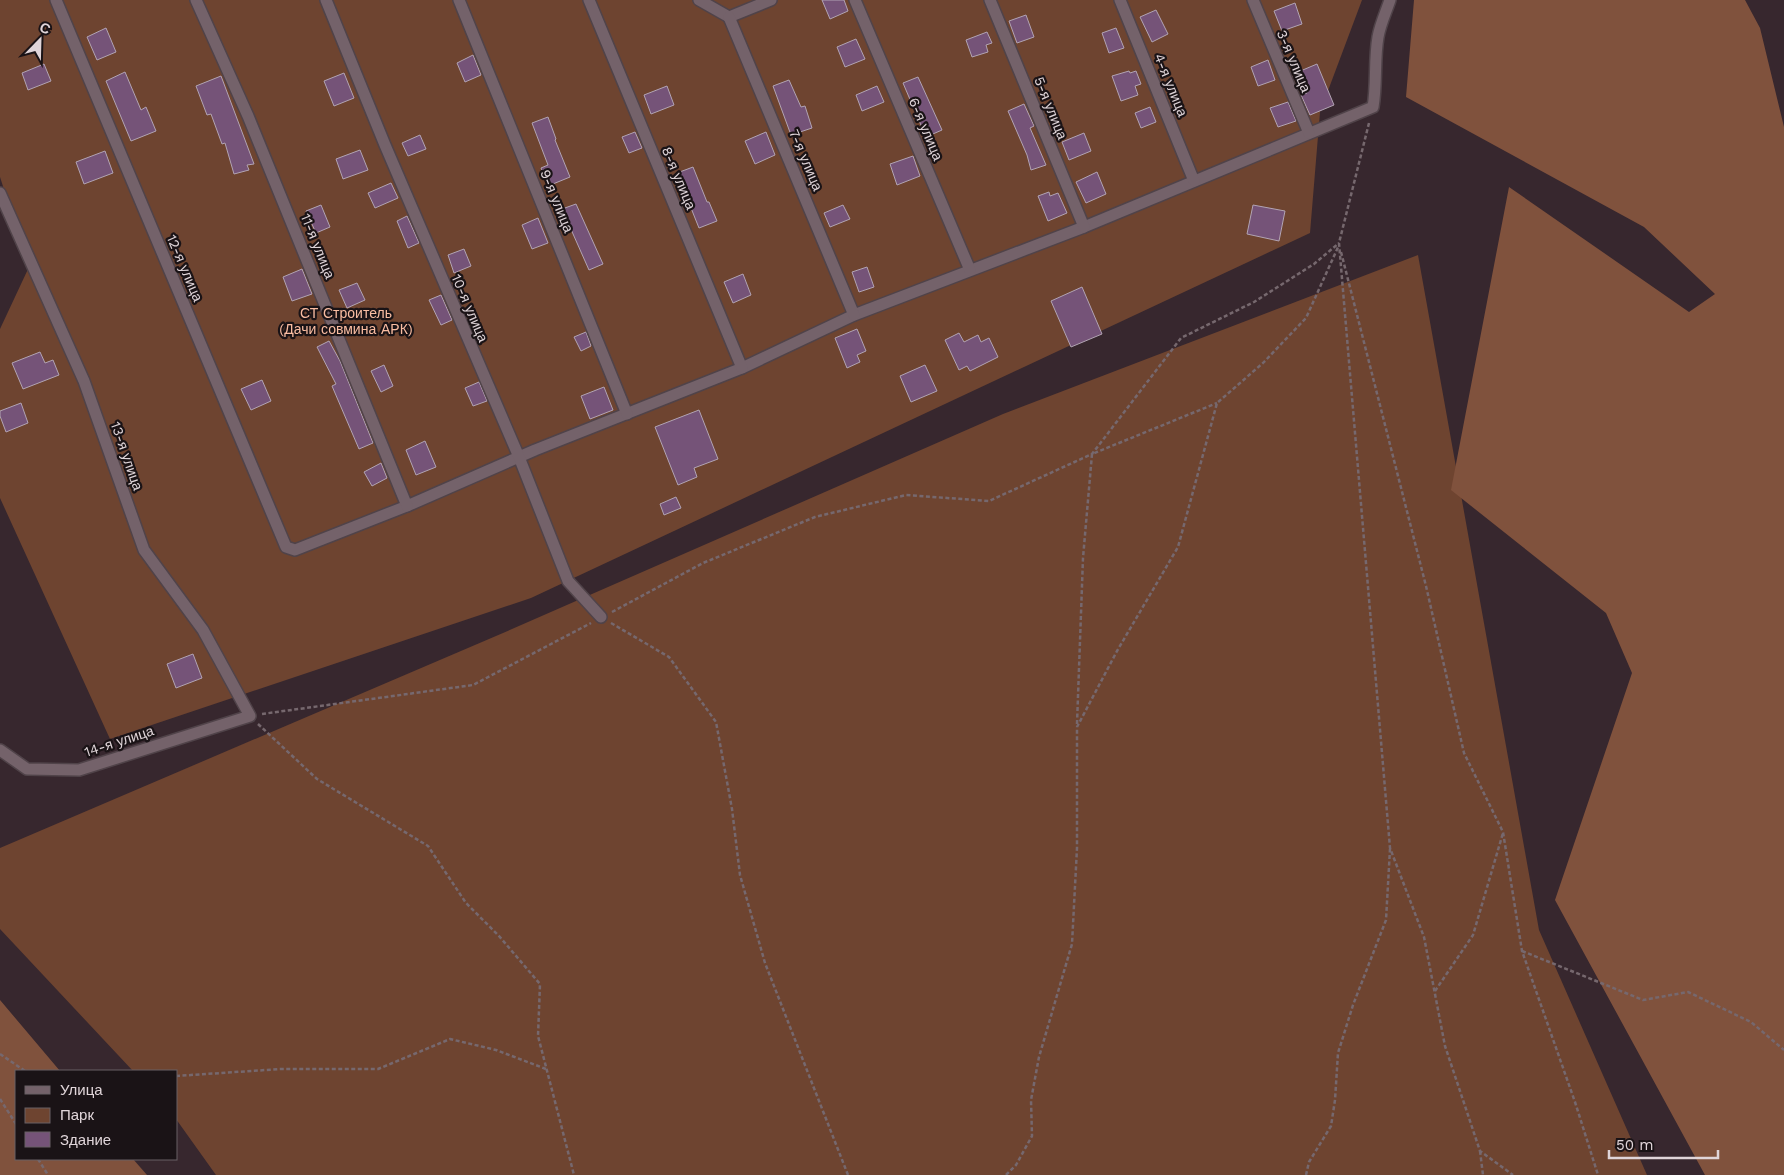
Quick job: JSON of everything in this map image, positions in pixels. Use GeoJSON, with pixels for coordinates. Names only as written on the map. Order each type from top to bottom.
{"type":"FeatureCollection","features":[{"type":"Feature","properties":{"kind":"street","name":"12-я улица"},"geometry":{"type":"LineString","coordinates":[[56,0],[286,547],[295,550],[407,506]]}},
{"type":"Feature","properties":{"kind":"street","name":"11-я улица"},"geometry":{"type":"LineString","coordinates":[[196,0],[248,116],[407,506]]}},
{"type":"Feature","properties":{"kind":"street","name":"10-я улица"},"geometry":{"type":"LineString","coordinates":[[326,0],[385,145],[519,457],[568,581],[601,618]]}},
{"type":"Feature","properties":{"kind":"street","name":"9-я улица"},"geometry":{"type":"LineString","coordinates":[[459,0],[627,414]]}},
{"type":"Feature","properties":{"kind":"street","name":"8-я улица"},"geometry":{"type":"LineString","coordinates":[[589,0],[742,368]]}},
{"type":"Feature","properties":{"kind":"street"},"geometry":{"type":"LineString","coordinates":[[699,0],[730,17],[771,0]]}},
{"type":"Feature","properties":{"kind":"street","name":"6-я улица"},"geometry":{"type":"LineString","coordinates":[[856,0],[970,270]]}},
{"type":"Feature","properties":{"kind":"street","name":"5-я улица"},"geometry":{"type":"LineString","coordinates":[[990,0],[1084,227]]}},
{"type":"Feature","properties":{"kind":"street","name":"4-я улица"},"geometry":{"type":"LineString","coordinates":[[1120,0],[1194,181]]}},
{"type":"Feature","properties":{"kind":"street","name":"3-я улица"},"geometry":{"type":"LineString","coordinates":[[1252,0],[1309,133]]}},
{"type":"Feature","properties":{"kind":"street"},"geometry":{"type":"LineString","coordinates":[[407,506],[519,457],[742,368],[854,315],[1084,227],[1373,107],[1376,89],[1378,36],[1390,0]]}},
{"type":"Feature","properties":{"kind":"street","name":"7-я улица"},"geometry":{"type":"LineString","coordinates":[[730,17],[854,315]]}},
{"type":"Feature","properties":{"kind":"street","name":"13-я улица"},"geometry":{"type":"LineString","coordinates":[[0,193],[84,381],[144,550],[203,630],[250,716]]}},
{"type":"Feature","properties":{"kind":"street","name":"14-я улица"},"geometry":{"type":"LineString","coordinates":[[0,750],[27,769],[79,770],[250,716]]}},
{"type":"Feature","properties":{"kind":"path"},"geometry":{"type":"LineString","coordinates":[[250,716],[473,685],[703,563],[815,517],[906,495],[989,501],[1092,454],[1217,403],[1262,363],[1306,318],[1339,243],[1373,107]]}},
{"type":"Feature","properties":{"kind":"path"},"geometry":{"type":"LineString","coordinates":[[1006,1175],[1016,1165],[1032,1136],[1032,1100],[1039,1057],[1072,944],[1077,848],[1077,727],[1083,558],[1092,454],[1181,338],[1254,302],[1314,264],[1339,243]]}},
{"type":"Feature","properties":{"kind":"path"},"geometry":{"type":"LineString","coordinates":[[1339,243],[1426,586],[1464,753],[1503,832],[1522,951],[1575,1102],[1598,1175]]}},
{"type":"Feature","properties":{"kind":"path"},"geometry":{"type":"LineString","coordinates":[[1306,1175],[1309,1162],[1331,1126],[1338,1053],[1386,920],[1390,848],[1339,243]]}},
{"type":"Feature","properties":{"kind":"path"},"geometry":{"type":"LineString","coordinates":[[1077,727],[1117,651],[1178,547],[1217,403]]}},
{"type":"Feature","properties":{"kind":"path"},"geometry":{"type":"LineString","coordinates":[[601,618],[669,657],[716,722],[732,809],[740,875],[765,963],[848,1175]]}},
{"type":"Feature","properties":{"kind":"path"},"geometry":{"type":"LineString","coordinates":[[250,716],[317,779],[428,846],[466,903],[499,936],[540,984],[538,1036],[574,1175]]}},
{"type":"Feature","properties":{"kind":"path"},"geometry":{"type":"LineString","coordinates":[[1435,991],[1473,935],[1503,832]]}},
{"type":"Feature","properties":{"kind":"path"},"geometry":{"type":"LineString","coordinates":[[1390,848],[1424,937],[1445,1046],[1480,1151],[1483,1175]]}},
{"type":"Feature","properties":{"kind":"path"},"geometry":{"type":"LineString","coordinates":[[1522,951],[1644,1000],[1688,992],[1751,1022],[1784,1050]]}},
{"type":"Feature","properties":{"kind":"path"},"geometry":{"type":"LineString","coordinates":[[178,1076],[280,1069],[378,1069],[450,1039],[496,1050],[547,1069]]}},
{"type":"Feature","properties":{"kind":"path"},"geometry":{"type":"LineString","coordinates":[[0,1054],[24,1070]]}},
{"type":"Feature","properties":{"kind":"path"},"geometry":{"type":"LineString","coordinates":[[0,1100],[15,1122]]}},
{"type":"Feature","properties":{"kind":"path"},"geometry":{"type":"LineString","coordinates":[[1480,1151],[1513,1175]]}},
{"type":"Feature","properties":{"kind":"path"},"geometry":{"type":"LineString","coordinates":[[39,1160],[48,1175]]}},
{"type":"Feature","properties":{"kind":"green space","name":"СТ Строитель (Дачи совмина АРК)"},"geometry":{"type":"Polygon","coordinates":[[[0,0],[1362,0],[1320,112],[1310,233],[531,598],[110,739],[0,498],[0,329],[29,267],[0,177],[0,0]]]}},
{"type":"Feature","properties":{"kind":"green space"},"geometry":{"type":"Polygon","coordinates":[[[1418,255],[1539,930],[1647,1175],[216,1175],[178,1122],[178,1070],[132,1070],[0,929],[0,848],[503,633],[1003,414],[1418,255]]]}},
{"type":"Feature","properties":{"kind":"shaded area"},"geometry":{"type":"Polygon","coordinates":[[[1414,0],[1745,0],[1760,28],[1784,127],[1784,1175],[1705,1175],[1555,900],[1632,673],[1606,613],[1451,490],[1509,187],[1689,312],[1715,294],[1644,227],[1406,97],[1414,0]]]}},
{"type":"Feature","properties":{"kind":"shaded area"},"geometry":{"type":"Polygon","coordinates":[[[0,1000],[59,1070],[15,1070],[15,1160],[134,1160],[147,1175],[0,1175],[0,1000]]]}},
{"type":"Feature","properties":{"kind":"building"},"geometry":{"type":"Polygon","coordinates":[[[822,0],[844,0],[848,11],[830,19],[822,0]]]}},
{"type":"Feature","properties":{"kind":"building"},"geometry":{"type":"Polygon","coordinates":[[[1295,3],[1302,24],[1282,31],[1274,11],[1295,3]]]}},
{"type":"Feature","properties":{"kind":"building"},"geometry":{"type":"Polygon","coordinates":[[[1156,10],[1168,34],[1152,42],[1140,17],[1156,10]]]}},
{"type":"Feature","properties":{"kind":"building"},"geometry":{"type":"Polygon","coordinates":[[[1026,15],[1034,37],[1017,43],[1009,21],[1026,15]]]}},
{"type":"Feature","properties":{"kind":"building"},"geometry":{"type":"Polygon","coordinates":[[[106,28],[116,52],[97,60],[87,37],[106,28]]]}},
{"type":"Feature","properties":{"kind":"building"},"geometry":{"type":"Polygon","coordinates":[[[1116,28],[1124,48],[1109,53],[1102,33],[1116,28]]]}},
{"type":"Feature","properties":{"kind":"building"},"geometry":{"type":"Polygon","coordinates":[[[987,32],[992,43],[986,45],[988,52],[972,57],[966,40],[987,32]]]}},
{"type":"Feature","properties":{"kind":"building"},"geometry":{"type":"Polygon","coordinates":[[[856,39],[865,59],[845,67],[837,47],[856,39]]]}},
{"type":"Feature","properties":{"kind":"building"},"geometry":{"type":"Polygon","coordinates":[[[473,55],[481,75],[465,82],[457,63],[473,55]]]}},
{"type":"Feature","properties":{"kind":"building"},"geometry":{"type":"Polygon","coordinates":[[[1268,60],[1275,80],[1258,86],[1251,67],[1268,60]]]}},
{"type":"Feature","properties":{"kind":"building"},"geometry":{"type":"Polygon","coordinates":[[[44,64],[51,81],[28,90],[22,73],[44,64]]]}},
{"type":"Feature","properties":{"kind":"building"},"geometry":{"type":"Polygon","coordinates":[[[1317,64],[1334,105],[1310,115],[1301,95],[1307,93],[1298,72],[1317,64]]]}},
{"type":"Feature","properties":{"kind":"building"},"geometry":{"type":"Polygon","coordinates":[[[1129,71],[1130,73],[1136,71],[1141,84],[1135,86],[1138,95],[1121,101],[1112,76],[1129,71]]]}},
{"type":"Feature","properties":{"kind":"building"},"geometry":{"type":"Polygon","coordinates":[[[125,72],[141,110],[146,107],[156,131],[131,141],[106,81],[125,72]]]}},
{"type":"Feature","properties":{"kind":"building"},"geometry":{"type":"Polygon","coordinates":[[[344,73],[354,98],[334,106],[324,81],[344,73]]]}},
{"type":"Feature","properties":{"kind":"building"},"geometry":{"type":"Polygon","coordinates":[[[221,76],[254,164],[247,165],[249,170],[234,174],[225,143],[222,144],[211,114],[207,115],[196,86],[221,76]]]}},
{"type":"Feature","properties":{"kind":"building"},"geometry":{"type":"Polygon","coordinates":[[[918,77],[942,130],[926,137],[903,83],[918,77]]]}},
{"type":"Feature","properties":{"kind":"building"},"geometry":{"type":"Polygon","coordinates":[[[789,80],[801,107],[805,106],[812,128],[791,135],[773,86],[789,80]]]}},
{"type":"Feature","properties":{"kind":"building"},"geometry":{"type":"Polygon","coordinates":[[[667,86],[674,105],[651,114],[644,95],[667,86]]]}},
{"type":"Feature","properties":{"kind":"building"},"geometry":{"type":"Polygon","coordinates":[[[877,86],[884,102],[862,111],[856,95],[877,86]]]}},
{"type":"Feature","properties":{"kind":"building"},"geometry":{"type":"Polygon","coordinates":[[[1288,102],[1296,121],[1278,127],[1270,108],[1288,102]]]}},
{"type":"Feature","properties":{"kind":"building"},"geometry":{"type":"Polygon","coordinates":[[[1024,104],[1034,126],[1030,128],[1046,165],[1031,170],[1027,155],[1008,111],[1024,104]]]}},
{"type":"Feature","properties":{"kind":"building"},"geometry":{"type":"Polygon","coordinates":[[[1150,107],[1156,122],[1141,128],[1135,113],[1150,107]]]}},
{"type":"Feature","properties":{"kind":"building"},"geometry":{"type":"Polygon","coordinates":[[[548,117],[570,177],[548,186],[541,168],[548,165],[532,123],[548,117]]]}},
{"type":"Feature","properties":{"kind":"building"},"geometry":{"type":"Polygon","coordinates":[[[635,132],[642,148],[629,153],[622,137],[635,132]]]}},
{"type":"Feature","properties":{"kind":"building"},"geometry":{"type":"Polygon","coordinates":[[[766,132],[775,155],[755,164],[745,141],[766,132]]]}},
{"type":"Feature","properties":{"kind":"building"},"geometry":{"type":"Polygon","coordinates":[[[1084,133],[1091,151],[1069,160],[1062,142],[1084,133]]]}},
{"type":"Feature","properties":{"kind":"building"},"geometry":{"type":"Polygon","coordinates":[[[420,135],[426,149],[408,156],[402,143],[420,135]]]}},
{"type":"Feature","properties":{"kind":"building"},"geometry":{"type":"Polygon","coordinates":[[[360,150],[368,170],[343,179],[336,159],[360,150]]]}},
{"type":"Feature","properties":{"kind":"building"},"geometry":{"type":"Polygon","coordinates":[[[105,151],[113,173],[84,184],[76,162],[105,151]]]}},
{"type":"Feature","properties":{"kind":"building"},"geometry":{"type":"Polygon","coordinates":[[[913,156],[920,176],[897,185],[890,164],[913,156]]]}},
{"type":"Feature","properties":{"kind":"building"},"geometry":{"type":"Polygon","coordinates":[[[693,167],[717,221],[699,228],[677,173],[693,167]]]}},
{"type":"Feature","properties":{"kind":"building"},"geometry":{"type":"Polygon","coordinates":[[[1097,172],[1106,194],[1086,203],[1076,182],[1097,172]]]}},
{"type":"Feature","properties":{"kind":"building"},"geometry":{"type":"Polygon","coordinates":[[[391,183],[398,198],[375,208],[368,193],[391,183]]]}},
{"type":"Feature","properties":{"kind":"building"},"geometry":{"type":"Polygon","coordinates":[[[1049,192],[1050,196],[1058,193],[1067,213],[1048,221],[1038,196],[1049,192]]]}},
{"type":"Feature","properties":{"kind":"building"},"geometry":{"type":"Polygon","coordinates":[[[576,204],[603,264],[589,270],[562,209],[576,204]]]}},
{"type":"Feature","properties":{"kind":"building"},"geometry":{"type":"Polygon","coordinates":[[[321,205],[330,227],[316,233],[306,211],[321,205]]]}},
{"type":"Feature","properties":{"kind":"building"},"geometry":{"type":"Polygon","coordinates":[[[843,205],[850,219],[830,227],[824,213],[843,205]]]}},
{"type":"Feature","properties":{"kind":"building"},"geometry":{"type":"Polygon","coordinates":[[[1253,205],[1285,211],[1279,241],[1247,234],[1253,205]]]}},
{"type":"Feature","properties":{"kind":"building"},"geometry":{"type":"Polygon","coordinates":[[[407,216],[419,243],[408,248],[397,221],[407,216]]]}},
{"type":"Feature","properties":{"kind":"building"},"geometry":{"type":"Polygon","coordinates":[[[538,218],[548,243],[532,249],[522,225],[538,218]]]}},
{"type":"Feature","properties":{"kind":"building"},"geometry":{"type":"Polygon","coordinates":[[[464,249],[471,266],[454,273],[448,255],[464,249]]]}},
{"type":"Feature","properties":{"kind":"building"},"geometry":{"type":"Polygon","coordinates":[[[867,267],[874,287],[859,292],[852,272],[867,267]]]}},
{"type":"Feature","properties":{"kind":"building"},"geometry":{"type":"Polygon","coordinates":[[[302,269],[312,294],[292,301],[283,277],[302,269]]]}},
{"type":"Feature","properties":{"kind":"building"},"geometry":{"type":"Polygon","coordinates":[[[743,274],[751,295],[733,303],[724,282],[743,274]]]}},
{"type":"Feature","properties":{"kind":"building"},"geometry":{"type":"Polygon","coordinates":[[[357,283],[365,300],[347,308],[339,290],[357,283]]]}},
{"type":"Feature","properties":{"kind":"building"},"geometry":{"type":"Polygon","coordinates":[[[1082,287],[1102,334],[1071,347],[1051,301],[1082,287]]]}},
{"type":"Feature","properties":{"kind":"building"},"geometry":{"type":"Polygon","coordinates":[[[441,295],[452,320],[441,325],[429,300],[441,295]]]}},
{"type":"Feature","properties":{"kind":"building"},"geometry":{"type":"Polygon","coordinates":[[[857,329],[866,351],[857,355],[860,362],[847,368],[835,338],[857,329]]]}},
{"type":"Feature","properties":{"kind":"building"},"geometry":{"type":"Polygon","coordinates":[[[586,332],[591,346],[581,351],[574,337],[586,332]]]}},
{"type":"Feature","properties":{"kind":"building"},"geometry":{"type":"Polygon","coordinates":[[[959,333],[964,342],[978,335],[981,342],[989,338],[998,357],[970,371],[967,366],[959,370],[945,340],[959,333]]]}},
{"type":"Feature","properties":{"kind":"building"},"geometry":{"type":"Polygon","coordinates":[[[329,341],[340,361],[373,443],[359,449],[332,386],[336,384],[317,347],[329,341]]]}},
{"type":"Feature","properties":{"kind":"building"},"geometry":{"type":"Polygon","coordinates":[[[40,352],[45,363],[53,360],[59,375],[23,389],[12,363],[40,352]]]}},
{"type":"Feature","properties":{"kind":"building"},"geometry":{"type":"Polygon","coordinates":[[[384,365],[393,386],[381,392],[371,371],[384,365]]]}},
{"type":"Feature","properties":{"kind":"building"},"geometry":{"type":"Polygon","coordinates":[[[925,365],[937,391],[911,402],[900,376],[925,365]]]}},
{"type":"Feature","properties":{"kind":"building"},"geometry":{"type":"Polygon","coordinates":[[[262,380],[271,401],[251,410],[241,389],[262,380]]]}},
{"type":"Feature","properties":{"kind":"building"},"geometry":{"type":"Polygon","coordinates":[[[479,382],[487,401],[473,406],[465,388],[479,382]]]}},
{"type":"Feature","properties":{"kind":"building"},"geometry":{"type":"Polygon","coordinates":[[[604,387],[613,410],[590,419],[581,396],[604,387]]]}},
{"type":"Feature","properties":{"kind":"building"},"geometry":{"type":"Polygon","coordinates":[[[21,403],[28,423],[6,432],[0,411],[21,403]]]}},
{"type":"Feature","properties":{"kind":"building"},"geometry":{"type":"Polygon","coordinates":[[[699,410],[718,459],[694,468],[697,477],[678,485],[655,427],[699,410]]]}},
{"type":"Feature","properties":{"kind":"building"},"geometry":{"type":"Polygon","coordinates":[[[425,441],[436,467],[416,475],[406,450],[425,441]]]}},
{"type":"Feature","properties":{"kind":"building"},"geometry":{"type":"Polygon","coordinates":[[[381,463],[387,478],[372,486],[364,472],[381,463]]]}},
{"type":"Feature","properties":{"kind":"building"},"geometry":{"type":"Polygon","coordinates":[[[676,497],[681,508],[664,515],[660,504],[676,497]]]}},
{"type":"Feature","properties":{"kind":"building"},"geometry":{"type":"Polygon","coordinates":[[[193,654],[202,678],[176,688],[167,664],[193,654]]]}}]}
